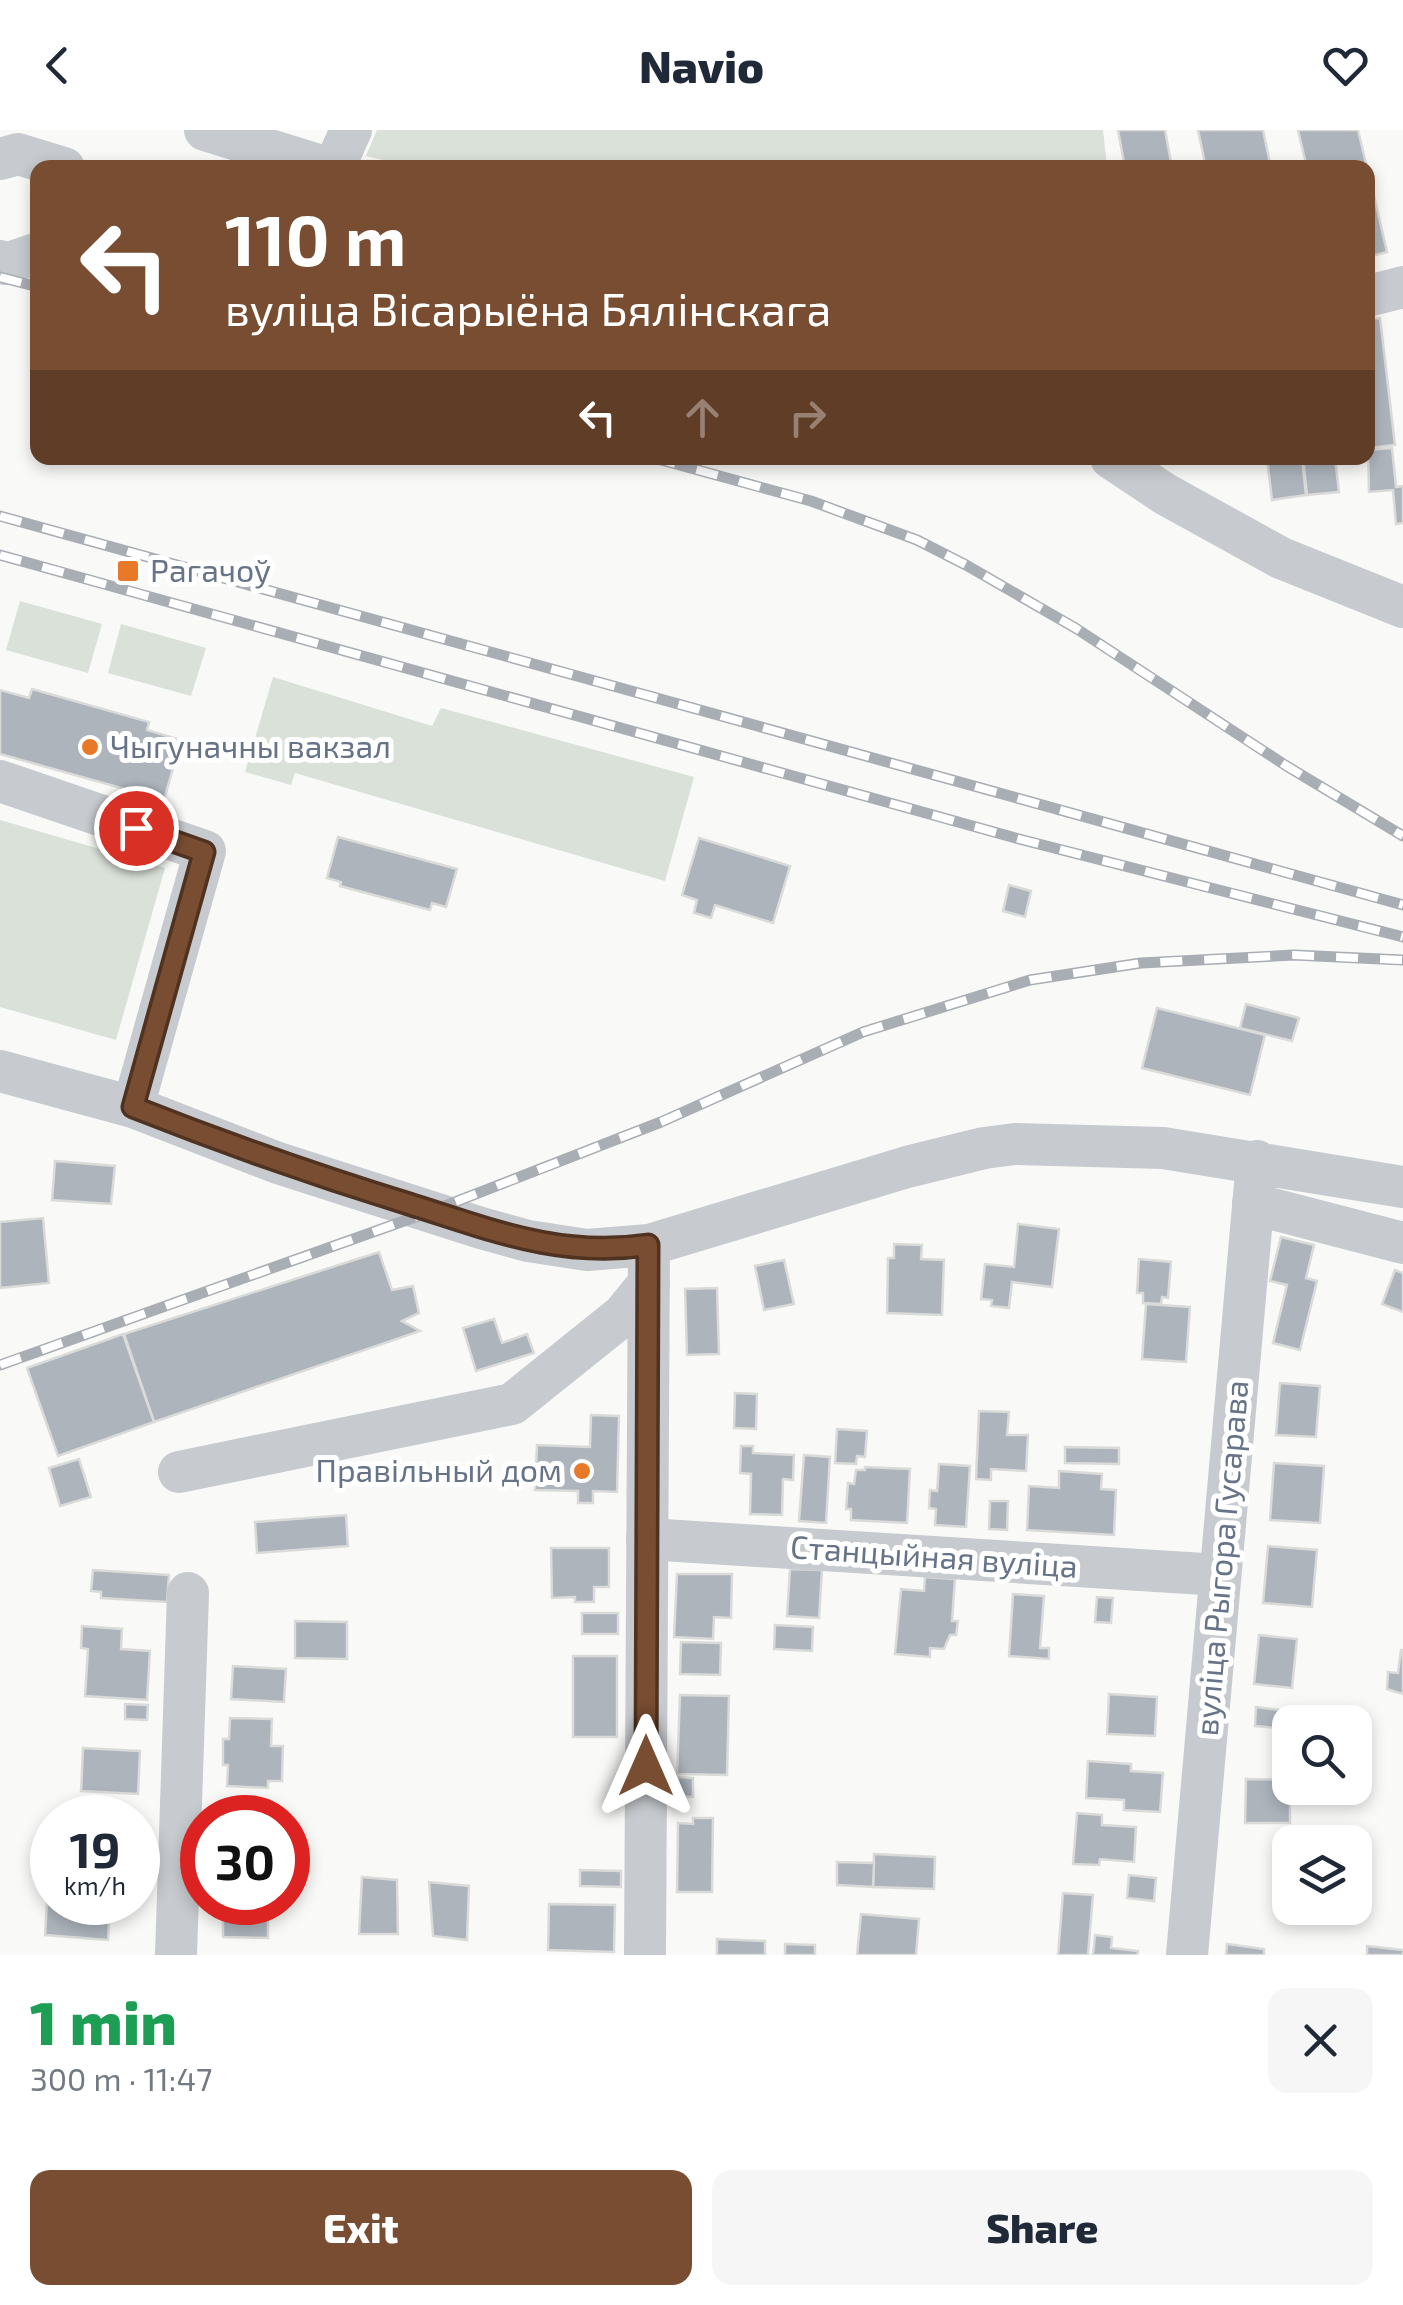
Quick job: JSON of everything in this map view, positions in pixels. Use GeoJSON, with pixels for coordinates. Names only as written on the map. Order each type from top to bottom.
{"type":"FeatureCollection","features":[{"type":"Feature","properties":{"kind":"street"},"geometry":{"type":"LineString","coordinates":[[205,130],[304,160]]}},
{"type":"Feature","properties":{"kind":"street"},"geometry":{"type":"LineString","coordinates":[[335,160],[351,130]]}},
{"type":"Feature","properties":{"kind":"street"},"geometry":{"type":"LineString","coordinates":[[0,159],[18,154],[38,160]]}},
{"type":"Feature","properties":{"kind":"street"},"geometry":{"type":"LineString","coordinates":[[0,260],[6,264],[30,256]]}},
{"type":"Feature","properties":{"kind":"street"},"geometry":{"type":"LineString","coordinates":[[1375,294],[1403,287]]}},
{"type":"Feature","properties":{"kind":"street"},"geometry":{"type":"LineString","coordinates":[[1122,465],[1165,494],[1281,558],[1403,607]]}},
{"type":"Feature","properties":{"kind":"street"},"geometry":{"type":"LineString","coordinates":[[0,780],[204,852],[133,1107]]}},
{"type":"Feature","properties":{"kind":"street"},"geometry":{"type":"LineString","coordinates":[[0,1071],[133,1107],[278,1163],[528,1242],[648,1264],[907,1167],[984,1148],[1048,1144],[1147,1147],[1257,1161],[1403,1187]]}},
{"type":"Feature","properties":{"kind":"street","name":"вуліца Рыгора Гусарава"},"geometry":{"type":"LineString","coordinates":[[1187,1955],[1257,1161]]}},
{"type":"Feature","properties":{"kind":"street"},"geometry":{"type":"LineString","coordinates":[[1253,1204],[1403,1243]]}},
{"type":"Feature","properties":{"kind":"street"},"geometry":{"type":"LineString","coordinates":[[179,1472],[512,1404],[623,1314],[648,1264]]}},
{"type":"Feature","properties":{"kind":"street"},"geometry":{"type":"LineString","coordinates":[[645,1955],[648,1264]]}},
{"type":"Feature","properties":{"kind":"street","name":"Станцыйная вуліца"},"geometry":{"type":"LineString","coordinates":[[647,1538],[1220,1575]]}},
{"type":"Feature","properties":{"kind":"street"},"geometry":{"type":"LineString","coordinates":[[176,1955],[188,1593]]}},
{"type":"Feature","properties":{"kind":"shaded area"},"geometry":{"type":"Polygon","coordinates":[[[377,130],[1103,130],[1106,160],[383,160],[366,156],[377,130]]]}},
{"type":"Feature","properties":{"kind":"shaded area"},"geometry":{"type":"Polygon","coordinates":[[[20,601],[102,624],[88,673],[6,650],[20,601]]]}},
{"type":"Feature","properties":{"kind":"shaded area"},"geometry":{"type":"Polygon","coordinates":[[[121,624],[206,648],[191,696],[108,673],[121,624]]]}},
{"type":"Feature","properties":{"kind":"shaded area"},"geometry":{"type":"Polygon","coordinates":[[[273,677],[432,726],[441,708],[694,777],[665,881],[295,773],[291,785],[245,772],[273,677]]]}},
{"type":"Feature","properties":{"kind":"shaded area"},"geometry":{"type":"Polygon","coordinates":[[[0,820],[165,868],[116,1040],[0,1007],[0,820]]]}},
{"type":"Feature","properties":{"kind":"building"},"geometry":{"type":"Polygon","coordinates":[[[1118,130],[1165,130],[1171,160],[1124,160],[1118,130]]]}},
{"type":"Feature","properties":{"kind":"building"},"geometry":{"type":"Polygon","coordinates":[[[1198,130],[1263,130],[1269,160],[1204,160],[1198,130]]]}},
{"type":"Feature","properties":{"kind":"building"},"geometry":{"type":"Polygon","coordinates":[[[1298,130],[1358,130],[1365,160],[1305,160],[1298,130]]]}},
{"type":"Feature","properties":{"kind":"building"},"geometry":{"type":"Polygon","coordinates":[[[1375,200],[1387,252],[1375,255],[1375,200]]]}},
{"type":"Feature","properties":{"kind":"building"},"geometry":{"type":"Polygon","coordinates":[[[1375,318],[1380,318],[1395,445],[1375,447],[1375,318]]]}},
{"type":"Feature","properties":{"kind":"building"},"geometry":{"type":"Polygon","coordinates":[[[1392,448],[1396,487],[1403,486],[1403,523],[1396,524],[1393,490],[1369,492],[1368,465],[1375,465],[1375,449],[1392,448]]]}},
{"type":"Feature","properties":{"kind":"building"},"geometry":{"type":"Polygon","coordinates":[[[1268,465],[1303,465],[1306,495],[1272,500],[1268,465]]]}},
{"type":"Feature","properties":{"kind":"building"},"geometry":{"type":"Polygon","coordinates":[[[1304,465],[1336,465],[1339,492],[1307,495],[1304,465]]]}},
{"type":"Feature","properties":{"kind":"building","name":"Чыгуначны вакзал"},"geometry":{"type":"Polygon","coordinates":[[[32,689],[149,722],[147,730],[181,740],[164,800],[0,754],[0,690],[29,698],[32,689]]]}},
{"type":"Feature","properties":{"kind":"building"},"geometry":{"type":"Polygon","coordinates":[[[338,837],[457,869],[446,907],[432,903],[430,910],[340,886],[341,882],[327,878],[338,837]]]}},
{"type":"Feature","properties":{"kind":"building"},"geometry":{"type":"Polygon","coordinates":[[[699,838],[790,866],[773,923],[715,905],[711,918],[694,913],[697,900],[682,895],[699,838]]]}},
{"type":"Feature","properties":{"kind":"building"},"geometry":{"type":"Polygon","coordinates":[[[1009,885],[1031,891],[1025,917],[1003,911],[1009,885]]]}},
{"type":"Feature","properties":{"kind":"building"},"geometry":{"type":"Polygon","coordinates":[[[1246,1004],[1299,1018],[1292,1041],[1240,1028],[1246,1004]]]}},
{"type":"Feature","properties":{"kind":"building"},"geometry":{"type":"Polygon","coordinates":[[[1157,1008],[1265,1035],[1250,1095],[1142,1068],[1157,1008]]]}},
{"type":"Feature","properties":{"kind":"building"},"geometry":{"type":"Polygon","coordinates":[[[55,1161],[115,1166],[111,1204],[52,1200],[55,1161]]]}},
{"type":"Feature","properties":{"kind":"building"},"geometry":{"type":"Polygon","coordinates":[[[43,1218],[49,1283],[0,1288],[0,1222],[43,1218]]]}},
{"type":"Feature","properties":{"kind":"building"},"geometry":{"type":"Polygon","coordinates":[[[1018,1224],[1059,1229],[1052,1287],[1012,1282],[1009,1308],[991,1306],[992,1300],[981,1299],[985,1264],[1014,1267],[1018,1224]]]}},
{"type":"Feature","properties":{"kind":"building"},"geometry":{"type":"Polygon","coordinates":[[[1281,1237],[1314,1245],[1306,1278],[1317,1281],[1300,1350],[1273,1343],[1287,1285],[1270,1281],[1281,1237]]]}},
{"type":"Feature","properties":{"kind":"building"},"geometry":{"type":"Polygon","coordinates":[[[894,1244],[922,1245],[921,1259],[944,1260],[942,1315],[887,1313],[888,1258],[894,1258],[894,1244]]]}},
{"type":"Feature","properties":{"kind":"building"},"geometry":{"type":"Polygon","coordinates":[[[379,1252],[392,1290],[413,1286],[419,1313],[402,1321],[420,1331],[154,1422],[124,1334],[379,1252]]]}},
{"type":"Feature","properties":{"kind":"building"},"geometry":{"type":"Polygon","coordinates":[[[1139,1259],[1171,1262],[1168,1298],[1162,1297],[1161,1304],[1143,1303],[1143,1293],[1137,1293],[1139,1259]]]}},
{"type":"Feature","properties":{"kind":"building"},"geometry":{"type":"Polygon","coordinates":[[[784,1260],[794,1304],[764,1310],[755,1266],[784,1260]]]}},
{"type":"Feature","properties":{"kind":"building"},"geometry":{"type":"Polygon","coordinates":[[[1395,1270],[1403,1273],[1403,1312],[1382,1304],[1395,1270]]]}},
{"type":"Feature","properties":{"kind":"building"},"geometry":{"type":"Polygon","coordinates":[[[717,1288],[719,1354],[687,1355],[685,1289],[717,1288]]]}},
{"type":"Feature","properties":{"kind":"building"},"geometry":{"type":"Polygon","coordinates":[[[1146,1304],[1190,1307],[1186,1362],[1142,1359],[1146,1304]]]}},
{"type":"Feature","properties":{"kind":"building"},"geometry":{"type":"Polygon","coordinates":[[[494,1319],[502,1343],[527,1334],[534,1353],[476,1371],[463,1328],[494,1319]]]}},
{"type":"Feature","properties":{"kind":"building"},"geometry":{"type":"Polygon","coordinates":[[[123,1334],[154,1422],[58,1456],[27,1368],[123,1334]]]}},
{"type":"Feature","properties":{"kind":"building"},"geometry":{"type":"Polygon","coordinates":[[[1280,1383],[1320,1386],[1316,1437],[1276,1435],[1280,1383]]]}},
{"type":"Feature","properties":{"kind":"building"},"geometry":{"type":"Polygon","coordinates":[[[735,1393],[757,1394],[756,1429],[734,1428],[735,1393]]]}},
{"type":"Feature","properties":{"kind":"building"},"geometry":{"type":"Polygon","coordinates":[[[979,1411],[1009,1412],[1007,1435],[1028,1435],[1026,1471],[991,1469],[991,1480],[976,1479],[979,1411]]]}},
{"type":"Feature","properties":{"kind":"building"},"geometry":{"type":"Polygon","coordinates":[[[591,1415],[619,1416],[617,1492],[593,1491],[593,1503],[578,1503],[578,1491],[535,1490],[537,1445],[590,1447],[591,1415]]]}},
{"type":"Feature","properties":{"kind":"building"},"geometry":{"type":"Polygon","coordinates":[[[837,1429],[867,1431],[865,1457],[857,1456],[856,1464],[835,1463],[837,1429]]]}},
{"type":"Feature","properties":{"kind":"building"},"geometry":{"type":"Polygon","coordinates":[[[741,1446],[753,1446],[753,1453],[794,1455],[793,1480],[783,1479],[782,1515],[750,1514],[751,1474],[740,1473],[741,1446]]]}},
{"type":"Feature","properties":{"kind":"building"},"geometry":{"type":"Polygon","coordinates":[[[1065,1447],[1119,1448],[1119,1464],[1065,1463],[1065,1447]]]}},
{"type":"Feature","properties":{"kind":"building"},"geometry":{"type":"Polygon","coordinates":[[[804,1455],[830,1457],[826,1523],[799,1521],[804,1455]]]}},
{"type":"Feature","properties":{"kind":"building"},"geometry":{"type":"Polygon","coordinates":[[[79,1459],[91,1497],[60,1506],[49,1468],[79,1459]]]}},
{"type":"Feature","properties":{"kind":"building"},"geometry":{"type":"Polygon","coordinates":[[[1274,1463],[1324,1466],[1320,1523],[1270,1520],[1274,1463]]]}},
{"type":"Feature","properties":{"kind":"building"},"geometry":{"type":"Polygon","coordinates":[[[939,1464],[970,1466],[966,1527],[935,1525],[936,1509],[929,1508],[930,1490],[937,1491],[939,1464]]]}},
{"type":"Feature","properties":{"kind":"building"},"geometry":{"type":"Polygon","coordinates":[[[910,1469],[907,1523],[851,1520],[851,1509],[846,1509],[848,1483],[854,1484],[856,1470],[910,1469]]]}},
{"type":"Feature","properties":{"kind":"building"},"geometry":{"type":"Polygon","coordinates":[[[1059,1471],[1102,1474],[1101,1489],[1116,1490],[1114,1535],[1027,1530],[1029,1486],[1059,1488],[1059,1471]]]}},
{"type":"Feature","properties":{"kind":"building"},"geometry":{"type":"Polygon","coordinates":[[[990,1501],[1008,1501],[1007,1530],[989,1529],[990,1501]]]}},
{"type":"Feature","properties":{"kind":"building"},"geometry":{"type":"Polygon","coordinates":[[[346,1515],[348,1546],[257,1553],[255,1522],[346,1515]]]}},
{"type":"Feature","properties":{"kind":"building"},"geometry":{"type":"Polygon","coordinates":[[[1268,1546],[1317,1550],[1312,1607],[1263,1603],[1268,1546]]]}},
{"type":"Feature","properties":{"kind":"building"},"geometry":{"type":"Polygon","coordinates":[[[551,1548],[609,1548],[609,1587],[594,1587],[594,1602],[575,1602],[575,1597],[552,1598],[551,1548]]]}},
{"type":"Feature","properties":{"kind":"building"},"geometry":{"type":"Polygon","coordinates":[[[790,1569],[822,1570],[819,1618],[787,1616],[790,1569]]]}},
{"type":"Feature","properties":{"kind":"building"},"geometry":{"type":"Polygon","coordinates":[[[93,1570],[169,1575],[167,1602],[101,1598],[101,1592],[91,1591],[93,1570]]]}},
{"type":"Feature","properties":{"kind":"building"},"geometry":{"type":"Polygon","coordinates":[[[677,1574],[732,1574],[731,1618],[714,1617],[713,1639],[674,1637],[677,1574]]]}},
{"type":"Feature","properties":{"kind":"building"},"geometry":{"type":"Polygon","coordinates":[[[925,1577],[955,1579],[952,1621],[958,1621],[956,1635],[950,1635],[944,1649],[930,1648],[930,1657],[895,1654],[901,1589],[924,1591],[925,1577]]]}},
{"type":"Feature","properties":{"kind":"building"},"geometry":{"type":"Polygon","coordinates":[[[1013,1594],[1044,1596],[1040,1648],[1049,1648],[1049,1659],[1009,1656],[1013,1594]]]}},
{"type":"Feature","properties":{"kind":"building"},"geometry":{"type":"Polygon","coordinates":[[[1097,1597],[1113,1598],[1111,1623],[1095,1622],[1097,1597]]]}},
{"type":"Feature","properties":{"kind":"building"},"geometry":{"type":"Polygon","coordinates":[[[582,1613],[618,1613],[618,1634],[582,1634],[582,1613]]]}},
{"type":"Feature","properties":{"kind":"building"},"geometry":{"type":"Polygon","coordinates":[[[295,1621],[347,1622],[347,1659],[295,1658],[295,1621]]]}},
{"type":"Feature","properties":{"kind":"building"},"geometry":{"type":"Polygon","coordinates":[[[775,1625],[813,1627],[812,1651],[774,1649],[775,1625]]]}},
{"type":"Feature","properties":{"kind":"building"},"geometry":{"type":"Polygon","coordinates":[[[82,1626],[122,1629],[121,1649],[150,1651],[147,1700],[85,1696],[88,1649],[81,1648],[82,1626]]]}},
{"type":"Feature","properties":{"kind":"building"},"geometry":{"type":"Polygon","coordinates":[[[1259,1635],[1297,1639],[1292,1688],[1254,1684],[1259,1635]]]}},
{"type":"Feature","properties":{"kind":"building"},"geometry":{"type":"Polygon","coordinates":[[[681,1642],[721,1643],[720,1675],[680,1674],[681,1642]]]}},
{"type":"Feature","properties":{"kind":"building"},"geometry":{"type":"Polygon","coordinates":[[[1401,1650],[1403,1694],[1387,1689],[1388,1672],[1398,1673],[1401,1650]]]}},
{"type":"Feature","properties":{"kind":"building"},"geometry":{"type":"Polygon","coordinates":[[[573,1656],[617,1656],[617,1737],[573,1737],[573,1656]]]}},
{"type":"Feature","properties":{"kind":"building"},"geometry":{"type":"Polygon","coordinates":[[[233,1666],[286,1669],[284,1702],[231,1699],[233,1666]]]}},
{"type":"Feature","properties":{"kind":"building"},"geometry":{"type":"Polygon","coordinates":[[[1109,1694],[1157,1697],[1155,1736],[1107,1734],[1109,1694]]]}},
{"type":"Feature","properties":{"kind":"building"},"geometry":{"type":"Polygon","coordinates":[[[680,1695],[729,1696],[727,1775],[677,1774],[680,1695]]]}},
{"type":"Feature","properties":{"kind":"building"},"geometry":{"type":"Polygon","coordinates":[[[125,1704],[148,1705],[147,1720],[125,1719],[125,1704]]]}},
{"type":"Feature","properties":{"kind":"building"},"geometry":{"type":"Polygon","coordinates":[[[1256,1707],[1272,1709],[1272,1727],[1255,1726],[1256,1707]]]}},
{"type":"Feature","properties":{"kind":"building"},"geometry":{"type":"Polygon","coordinates":[[[230,1718],[272,1719],[271,1746],[283,1746],[282,1781],[268,1781],[268,1788],[227,1786],[223,1739],[229,1739],[230,1718]]]}},
{"type":"Feature","properties":{"kind":"building"},"geometry":{"type":"Polygon","coordinates":[[[83,1748],[140,1751],[138,1794],[81,1791],[83,1748]]]}},
{"type":"Feature","properties":{"kind":"building"},"geometry":{"type":"Polygon","coordinates":[[[1088,1761],[1131,1764],[1131,1771],[1163,1773],[1160,1812],[1124,1810],[1124,1800],[1086,1798],[1088,1761]]]}},
{"type":"Feature","properties":{"kind":"building"},"geometry":{"type":"Polygon","coordinates":[[[677,1777],[693,1778],[693,1797],[677,1796],[677,1777]]]}},
{"type":"Feature","properties":{"kind":"building"},"geometry":{"type":"Polygon","coordinates":[[[1246,1779],[1272,1780],[1272,1805],[1290,1805],[1290,1823],[1245,1823],[1246,1779]]]}},
{"type":"Feature","properties":{"kind":"building"},"geometry":{"type":"Polygon","coordinates":[[[1077,1813],[1102,1815],[1102,1825],[1136,1827],[1134,1862],[1100,1859],[1099,1865],[1073,1864],[1077,1813]]]}},
{"type":"Feature","properties":{"kind":"building"},"geometry":{"type":"Polygon","coordinates":[[[693,1818],[713,1818],[712,1892],[677,1892],[678,1823],[693,1824],[693,1818]]]}},
{"type":"Feature","properties":{"kind":"building"},"geometry":{"type":"Polygon","coordinates":[[[874,1854],[935,1857],[934,1889],[873,1887],[874,1854]]]}},
{"type":"Feature","properties":{"kind":"building"},"geometry":{"type":"Polygon","coordinates":[[[837,1862],[874,1863],[873,1887],[837,1885],[837,1862]]]}},
{"type":"Feature","properties":{"kind":"building"},"geometry":{"type":"Polygon","coordinates":[[[580,1870],[621,1871],[621,1887],[580,1886],[580,1870]]]}},
{"type":"Feature","properties":{"kind":"building"},"geometry":{"type":"Polygon","coordinates":[[[1129,1875],[1156,1878],[1154,1901],[1127,1898],[1129,1875]]]}},
{"type":"Feature","properties":{"kind":"building"},"geometry":{"type":"Polygon","coordinates":[[[362,1877],[397,1880],[398,1934],[359,1934],[362,1877]]]}},
{"type":"Feature","properties":{"kind":"building"},"geometry":{"type":"Polygon","coordinates":[[[429,1882],[469,1886],[467,1940],[433,1936],[429,1882]]]}},
{"type":"Feature","properties":{"kind":"building"},"geometry":{"type":"Polygon","coordinates":[[[1063,1893],[1093,1895],[1088,1955],[1058,1955],[1063,1893]]]}},
{"type":"Feature","properties":{"kind":"building"},"geometry":{"type":"Polygon","coordinates":[[[549,1904],[615,1905],[614,1952],[548,1950],[549,1904]]]}},
{"type":"Feature","properties":{"kind":"building"},"geometry":{"type":"Polygon","coordinates":[[[861,1914],[919,1919],[916,1955],[857,1955],[861,1914]]]}},
{"type":"Feature","properties":{"kind":"building"},"geometry":{"type":"Polygon","coordinates":[[[46,1925],[109,1925],[108,1940],[45,1935],[46,1925]]]}},
{"type":"Feature","properties":{"kind":"building"},"geometry":{"type":"Polygon","coordinates":[[[223,1925],[268,1925],[268,1938],[223,1937],[223,1925]]]}},
{"type":"Feature","properties":{"kind":"building"},"geometry":{"type":"Polygon","coordinates":[[[1095,1935],[1112,1937],[1111,1948],[1138,1951],[1137,1955],[1093,1955],[1095,1935]]]}},
{"type":"Feature","properties":{"kind":"building"},"geometry":{"type":"Polygon","coordinates":[[[717,1939],[765,1941],[765,1955],[717,1955],[717,1939]]]}},
{"type":"Feature","properties":{"kind":"building"},"geometry":{"type":"Polygon","coordinates":[[[785,1944],[815,1945],[815,1955],[785,1955],[785,1944]]]}},
{"type":"Feature","properties":{"kind":"building"},"geometry":{"type":"Polygon","coordinates":[[[1227,1944],[1264,1949],[1264,1955],[1226,1955],[1227,1944]]]}},
{"type":"Feature","properties":{"kind":"building"},"geometry":{"type":"Polygon","coordinates":[[[1367,1946],[1403,1950],[1403,1955],[1367,1955],[1367,1946]]]}},
{"type":"Feature","properties":{"kind":"railway"},"geometry":{"type":"LineString","coordinates":[[0,277],[30,285]]}},
{"type":"Feature","properties":{"kind":"railway"},"geometry":{"type":"LineString","coordinates":[[680,465],[811,501],[917,540],[966,565],[1077,629],[1285,765],[1403,836]]}},
{"type":"Feature","properties":{"kind":"railway"},"geometry":{"type":"LineString","coordinates":[[0,516],[1403,905]]}},
{"type":"Feature","properties":{"kind":"railway"},"geometry":{"type":"LineString","coordinates":[[0,555],[1019,839],[1403,937]]}},
{"type":"Feature","properties":{"kind":"railway"},"geometry":{"type":"LineString","coordinates":[[0,1365],[432,1211],[661,1122],[863,1032],[1030,980],[1141,963],[1294,955],[1403,960]]}},
{"type":"Feature","properties":{"kind":"place","name":"Рагачоў"},"geometry":{"type":"Point","coordinates":[128,571]}},
{"type":"Feature","properties":{"kind":"place","name":"Чыгуначны вакзал"},"geometry":{"type":"Point","coordinates":[90,747]}},
{"type":"Feature","properties":{"kind":"place","name":"Правільный дом"},"geometry":{"type":"Point","coordinates":[582,1471]}},
{"type":"Feature","properties":{"kind":"route"},"geometry":{"type":"LineString","coordinates":[[136,828],[204,852],[133,1107],[278,1163],[528,1242],[586,1250],[648,1245],[646,1766]]}}]}
